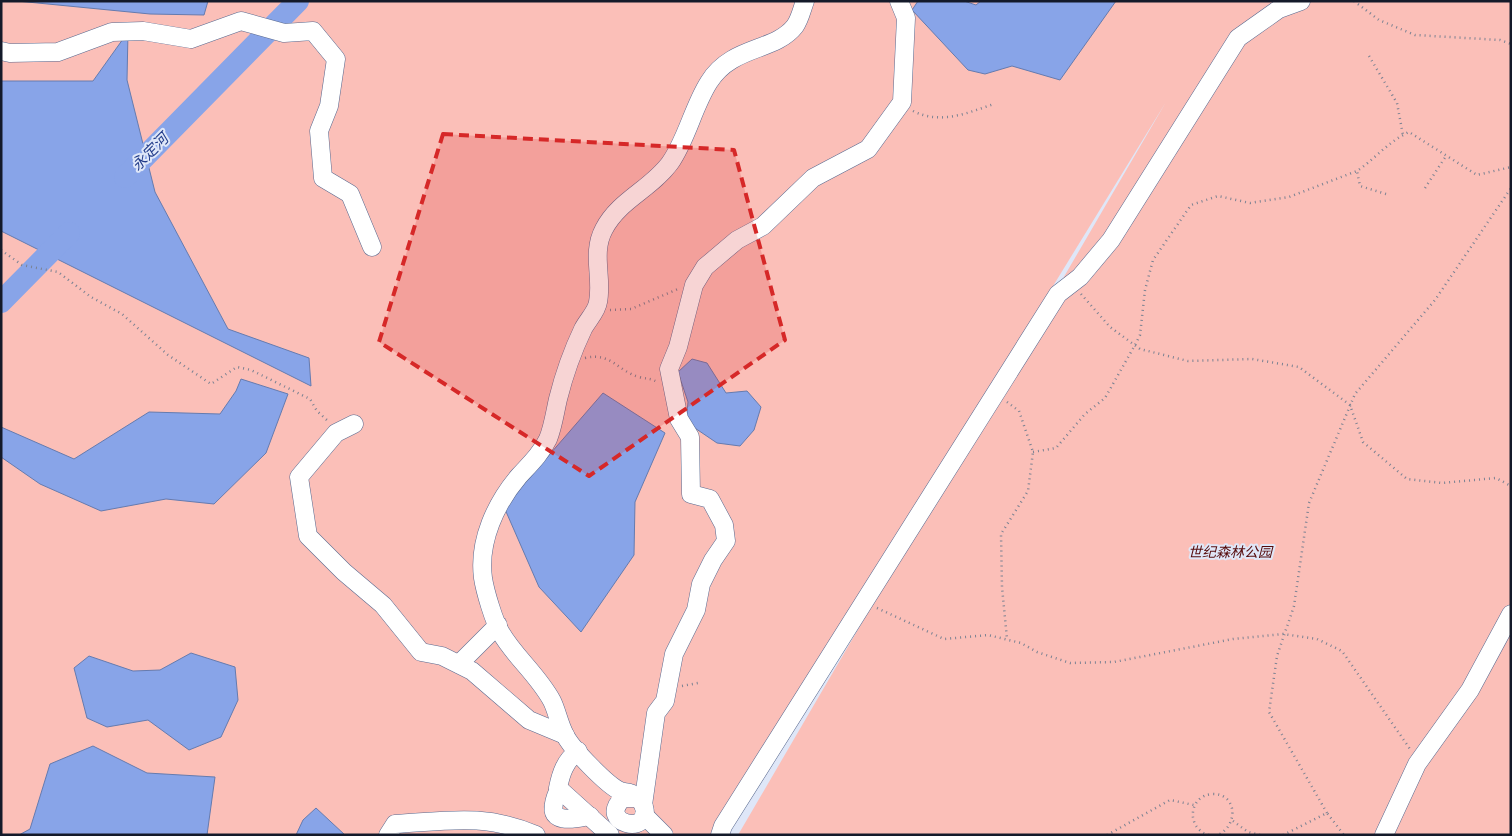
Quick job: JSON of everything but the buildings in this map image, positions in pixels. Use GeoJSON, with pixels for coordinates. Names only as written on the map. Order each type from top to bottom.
{"type":"FeatureCollection","features":[{"type":"Feature","properties":{"kind":"lane"},"geometry":{"type":"LineString","coordinates":[[664,835],[639,815],[631,793],[622,792],[607,783],[578,752],[564,734],[552,702],[534,672],[500,632],[483,578],[485,544],[500,501],[522,473],[538,458],[549,436],[569,362],[583,328],[598,303],[597,254],[602,232],[615,210],[654,178],[670,162],[696,105],[722,65],[742,53],[786,35],[797,23],[805,1]]}},
{"type":"Feature","properties":{"kind":"lane"},"geometry":{"type":"LineString","coordinates":[[639,815],[656,713],[665,701],[674,654],[696,610],[701,584],[713,560],[726,541],[724,525],[710,499],[691,494],[690,437],[679,419],[671,388],[669,369],[678,347],[696,281],[705,266],[737,240],[763,226],[813,178],[868,149],[900,104],[905,84],[906,18],[899,1]]}},
{"type":"Feature","properties":{"kind":"lane"},"geometry":{"type":"LineString","coordinates":[[720,835],[723,826],[1058,294],[1080,277],[1111,240],[1238,38],[1279,9],[1301,1]]}},
{"type":"Feature","properties":{"kind":"lane"},"geometry":{"type":"LineString","coordinates":[[1,51],[10,53],[58,52],[112,32],[143,31],[191,39],[241,21],[284,33],[314,32],[336,59],[329,106],[319,131],[323,178],[350,194],[372,247]]}},
{"type":"Feature","properties":{"kind":"lane"},"geometry":{"type":"LineString","coordinates":[[347,427],[314,457],[299,477],[308,536],[344,572],[383,605],[421,652],[442,656],[472,671],[529,720],[564,734]]}},
{"type":"Feature","properties":{"kind":"lane"},"geometry":{"type":"LineString","coordinates":[[1384,835],[1416,764],[1470,690],[1511,614]]}},
{"type":"Feature","properties":{"kind":"lane"},"geometry":{"type":"LineString","coordinates":[[459,664],[498,625]]}},
{"type":"Feature","properties":{"kind":"lane"},"geometry":{"type":"LineString","coordinates":[[578,752],[571,757],[564,767],[560,775],[559,789],[606,833]]}},
{"type":"Feature","properties":{"kind":"lane"},"geometry":{"type":"LineString","coordinates":[[388,835],[395,824],[462,818],[511,824],[536,835]]}},
{"type":"Feature","properties":{"kind":"path"},"geometry":{"type":"LineString","coordinates":[[1354,1],[1379,20],[1415,35],[1500,40],[1511,44]]}},
{"type":"Feature","properties":{"kind":"path"},"geometry":{"type":"LineString","coordinates":[[1369,56],[1396,103],[1403,135]]}},
{"type":"Feature","properties":{"kind":"path"},"geometry":{"type":"LineString","coordinates":[[900,104],[921,115],[949,119],[994,104]]}},
{"type":"Feature","properties":{"kind":"path"},"geometry":{"type":"LineString","coordinates":[[1032,452],[1056,448],[1068,437],[1085,414],[1105,398],[1140,335],[1145,290],[1153,260],[1191,205],[1218,196],[1250,203],[1289,198],[1357,171],[1375,159],[1392,140],[1409,132],[1477,174],[1511,167]]}},
{"type":"Feature","properties":{"kind":"path"},"geometry":{"type":"LineString","coordinates":[[1425,188],[1446,156]]}},
{"type":"Feature","properties":{"kind":"path"},"geometry":{"type":"LineString","coordinates":[[1357,171],[1360,186],[1386,194]]}},
{"type":"Feature","properties":{"kind":"path"},"geometry":{"type":"LineString","coordinates":[[1344,835],[1327,813],[1269,712],[1277,656],[1294,606],[1309,503],[1355,394],[1434,300],[1511,188]]}},
{"type":"Feature","properties":{"kind":"path"},"geometry":{"type":"LineString","coordinates":[[1,250],[22,265],[58,272],[91,297],[122,314],[168,355],[211,384],[237,367],[251,370],[310,399],[317,411],[347,427]]}},
{"type":"Feature","properties":{"kind":"path"},"geometry":{"type":"LineString","coordinates":[[594,311],[631,309],[696,281]]}},
{"type":"Feature","properties":{"kind":"path"},"geometry":{"type":"LineString","coordinates":[[1071,284],[1110,327],[1140,349],[1188,361],[1252,359],[1299,367],[1350,405],[1363,442],[1407,478],[1442,484],[1496,478],[1511,486]]}},
{"type":"Feature","properties":{"kind":"path"},"geometry":{"type":"LineString","coordinates":[[569,362],[602,356],[638,377],[653,379],[663,386],[671,388]]}},
{"type":"Feature","properties":{"kind":"path"},"geometry":{"type":"LineString","coordinates":[[995,394],[1019,411],[1032,452],[1028,491],[1001,534],[1002,588],[1007,640]]}},
{"type":"Feature","properties":{"kind":"path"},"geometry":{"type":"LineString","coordinates":[[865,601],[944,639],[988,635],[1020,642],[1037,652],[1070,663],[1114,662],[1225,640],[1283,634],[1317,639],[1342,651],[1413,752],[1416,764]]}},
{"type":"Feature","properties":{"kind":"path"},"geometry":{"type":"LineString","coordinates":[[1209,835],[1199,830],[1195,825],[1192,812],[1194,805],[1204,796],[1217,795],[1224,797],[1232,808],[1232,821],[1224,832],[1218,835]]}},
{"type":"Feature","properties":{"kind":"path"},"geometry":{"type":"LineString","coordinates":[[1107,835],[1170,800],[1194,805]]}},
{"type":"Feature","properties":{"kind":"path"},"geometry":{"type":"LineString","coordinates":[[1284,835],[1327,813]]}},
{"type":"Feature","properties":{"kind":"path"},"geometry":{"type":"LineString","coordinates":[[1232,821],[1248,832],[1260,835]]}},
{"type":"Feature","properties":{"kind":"highlighted area"},"geometry":{"type":"Polygon","coordinates":[[[443,134],[734,150],[785,340],[589,476],[379,342],[443,134]]]}},
{"type":"Feature","properties":{"kind":"green space","name":"世纪森林公园"},"geometry":{"type":"Polygon","coordinates":[[[1,1],[1511,1],[1511,835],[738,835],[1166,102],[716,835],[1,835],[1,1]]]}},
{"type":"Feature","properties":{"kind":"water"},"geometry":{"type":"Polygon","coordinates":[[[17,1],[208,1],[204,15],[150,14],[17,1]]]}},
{"type":"Feature","properties":{"kind":"water"},"geometry":{"type":"Polygon","coordinates":[[[918,1],[964,1],[976,5],[981,1],[1116,1],[1060,80],[1012,66],[985,74],[968,70],[912,10],[918,1]]]}},
{"type":"Feature","properties":{"kind":"water"},"geometry":{"type":"Polygon","coordinates":[[[128,32],[127,80],[155,192],[228,329],[309,358],[311,386],[1,231],[1,81],[93,81],[128,32]]]}},
{"type":"Feature","properties":{"kind":"water"},"geometry":{"type":"Polygon","coordinates":[[[692,359],[707,363],[726,393],[747,391],[761,407],[754,430],[740,446],[717,443],[686,422],[688,402],[678,372],[692,359]]]}},
{"type":"Feature","properties":{"kind":"water"},"geometry":{"type":"Polygon","coordinates":[[[241,379],[288,394],[266,453],[214,504],[166,499],[101,511],[40,484],[1,457],[1,427],[74,459],[149,412],[220,414],[236,391],[241,379]]]}},
{"type":"Feature","properties":{"kind":"water"},"geometry":{"type":"Polygon","coordinates":[[[603,393],[665,433],[635,502],[634,555],[581,632],[539,587],[504,507],[603,393]]]}},
{"type":"Feature","properties":{"kind":"water"},"geometry":{"type":"Polygon","coordinates":[[[191,653],[235,667],[238,700],[221,737],[189,750],[148,720],[107,727],[87,718],[74,668],[89,656],[133,671],[160,670],[191,653]]]}},
{"type":"Feature","properties":{"kind":"water"},"geometry":{"type":"Polygon","coordinates":[[[93,746],[147,773],[215,777],[207,835],[19,835],[30,829],[50,764],[93,746]]]}},
{"type":"Feature","properties":{"kind":"water"},"geometry":{"type":"Polygon","coordinates":[[[316,808],[345,835],[296,835],[303,820],[316,808]]]}},
{"type":"Feature","properties":{"kind":"waterway","name":"永定河"},"geometry":{"type":"LineString","coordinates":[[125,177],[298,1]]}},
{"type":"Feature","properties":{"kind":"waterway","name":"永定河"},"geometry":{"type":"LineString","coordinates":[[1,302],[69,233]]}}]}
